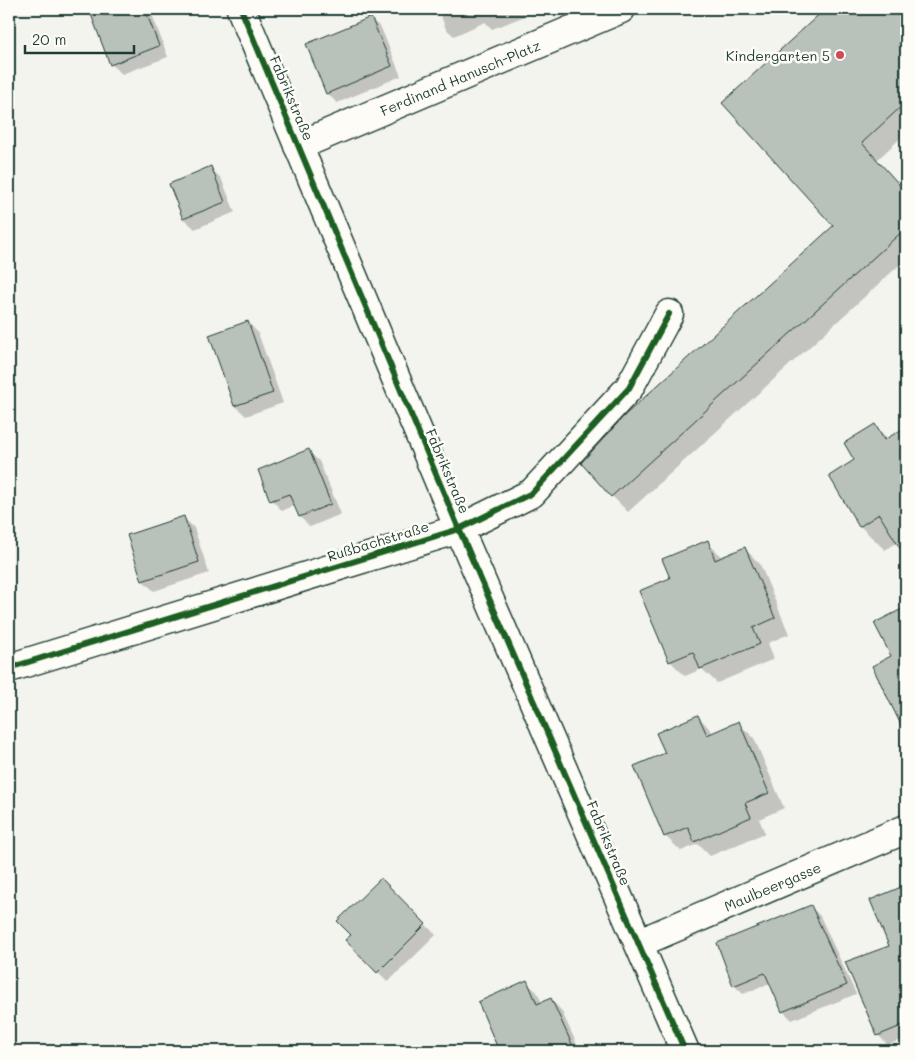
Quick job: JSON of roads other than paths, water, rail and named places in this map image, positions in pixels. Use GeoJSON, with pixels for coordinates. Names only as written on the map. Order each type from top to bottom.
{"type":"FeatureCollection","features":[{"type":"Feature","properties":{"kind":"street","name":"Fabrikstraße"},"geometry":{"type":"LineString","coordinates":[[241,9],[459,529],[685,1051]]}},
{"type":"Feature","properties":{"kind":"street","name":"Ferdinand Hanusch-Platz"},"geometry":{"type":"LineString","coordinates":[[298,146],[621,9]]}},
{"type":"Feature","properties":{"kind":"street","name":"Rußbachstraße"},"geometry":{"type":"LineString","coordinates":[[9,668],[459,529],[532,493],[629,388],[669,314]]}},
{"type":"Feature","properties":{"kind":"street","name":"Maulbeergasse"},"geometry":{"type":"LineString","coordinates":[[639,943],[906,829]]}},
{"type":"Feature","properties":{"kind":"place","name":"Kindergarten 5"},"geometry":{"type":"Point","coordinates":[840,55]}}]}
